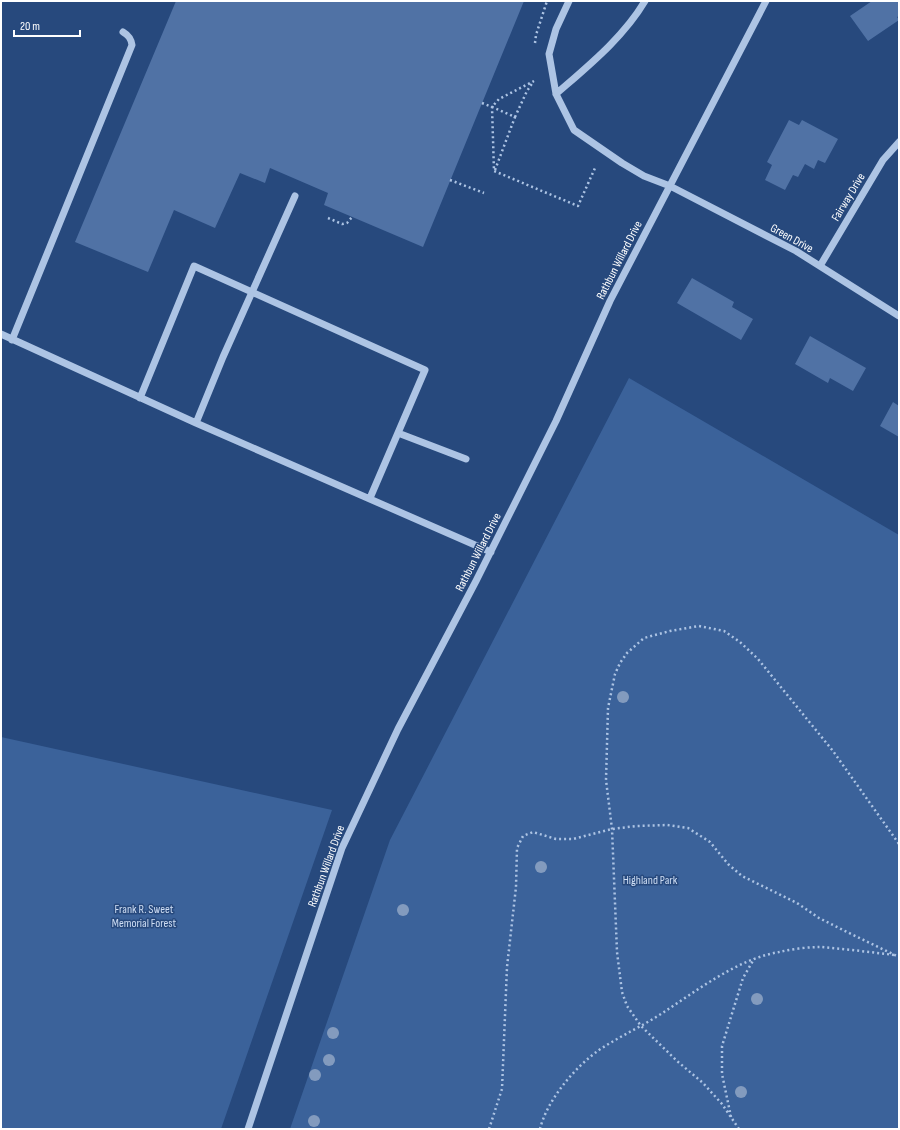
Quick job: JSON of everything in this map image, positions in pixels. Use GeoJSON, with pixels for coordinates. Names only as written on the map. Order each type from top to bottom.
{"type":"FeatureCollection","features":[{"type":"Feature","properties":{"kind":"street","name":"Green Drive"},"geometry":{"type":"LineString","coordinates":[[569,1],[556,29],[549,54],[556,94],[574,130],[622,163],[644,176],[670,186],[796,251],[899,316]]}},
{"type":"Feature","properties":{"kind":"street"},"geometry":{"type":"LineString","coordinates":[[556,94],[615,40],[640,10],[645,1]]}},
{"type":"Feature","properties":{"kind":"street","name":"Rathbun Willard Drive"},"geometry":{"type":"LineString","coordinates":[[248,1129],[342,848],[398,729],[491,552],[556,421],[610,301],[766,1]]}},
{"type":"Feature","properties":{"kind":"street"},"geometry":{"type":"LineString","coordinates":[[12,340],[132,45],[132,40],[123,32]]}},
{"type":"Feature","properties":{"kind":"street","name":"Fairway Drive"},"geometry":{"type":"LineString","coordinates":[[820,266],[883,160],[899,142]]}},
{"type":"Feature","properties":{"kind":"street"},"geometry":{"type":"LineString","coordinates":[[196,424],[252,292],[295,196]]}},
{"type":"Feature","properties":{"kind":"street"},"geometry":{"type":"LineString","coordinates":[[140,398],[194,266],[424,370],[370,498]]}},
{"type":"Feature","properties":{"kind":"street"},"geometry":{"type":"LineString","coordinates":[[1,334],[196,424],[370,498],[491,552]]}},
{"type":"Feature","properties":{"kind":"street"},"geometry":{"type":"LineString","coordinates":[[398,433],[466,459]]}},
{"type":"Feature","properties":{"kind":"path"},"geometry":{"type":"LineString","coordinates":[[534,81],[527,91],[515,117],[494,171],[492,106],[498,99],[534,81]]}},
{"type":"Feature","properties":{"kind":"path"},"geometry":{"type":"LineString","coordinates":[[482,103],[515,117]]}},
{"type":"Feature","properties":{"kind":"path"},"geometry":{"type":"LineString","coordinates":[[494,171],[578,206],[595,168]]}},
{"type":"Feature","properties":{"kind":"path"},"geometry":{"type":"LineString","coordinates":[[450,180],[484,193]]}},
{"type":"Feature","properties":{"kind":"path"},"geometry":{"type":"LineString","coordinates":[[328,218],[342,224],[347,223],[352,216]]}},
{"type":"Feature","properties":{"kind":"path"},"geometry":{"type":"LineString","coordinates":[[739,1129],[722,1104],[703,1083],[677,1061],[641,1026],[627,1006],[622,992],[619,974],[612,829],[606,780],[608,708],[614,674],[626,654],[644,638],[670,631],[699,626],[724,630],[740,642],[758,659],[833,751],[899,844]]}},
{"type":"Feature","properties":{"kind":"path"},"geometry":{"type":"LineString","coordinates":[[489,1129],[502,1089],[507,967],[516,887],[517,848],[523,836],[533,832],[556,839],[573,840],[612,829],[667,825],[688,828],[710,842],[728,864],[742,876],[797,903],[819,918],[897,956]]}},
{"type":"Feature","properties":{"kind":"path"},"geometry":{"type":"LineString","coordinates":[[540,1128],[548,1108],[562,1087],[579,1068],[598,1051],[641,1026],[719,976],[754,958],[778,952],[820,947],[897,956]]}},
{"type":"Feature","properties":{"kind":"path"},"geometry":{"type":"LineString","coordinates":[[732,1118],[722,1074],[722,1046],[742,978],[754,958]]}},
{"type":"Feature","properties":{"kind":"green space","name":"Highland Park"},"geometry":{"type":"Polygon","coordinates":[[[629,378],[899,535],[899,1129],[290,1129],[390,840],[629,378]]]}},
{"type":"Feature","properties":{"kind":"green space","name":"Frank R. Sweet Memorial Forest"},"geometry":{"type":"Polygon","coordinates":[[[1,737],[332,810],[221,1129],[1,1129],[1,737]]]}},
{"type":"Feature","properties":{"kind":"building"},"geometry":{"type":"Polygon","coordinates":[[[176,1],[524,1],[423,247],[324,205],[328,193],[270,168],[265,183],[240,173],[215,228],[174,210],[148,272],[75,242],[176,1]]]}},
{"type":"Feature","properties":{"kind":"building"},"geometry":{"type":"Polygon","coordinates":[[[872,1],[899,1],[899,16],[897,17],[899,20],[868,41],[850,16],[872,1]]]}},
{"type":"Feature","properties":{"kind":"building"},"geometry":{"type":"Polygon","coordinates":[[[789,120],[799,125],[802,120],[838,139],[825,163],[818,160],[814,169],[805,164],[798,177],[793,175],[785,190],[765,180],[772,165],[767,162],[789,120]]]}},
{"type":"Feature","properties":{"kind":"building"},"geometry":{"type":"Polygon","coordinates":[[[692,278],[734,302],[732,307],[753,319],[741,340],[677,303],[692,278]]]}},
{"type":"Feature","properties":{"kind":"building"},"geometry":{"type":"Polygon","coordinates":[[[810,336],[866,368],[853,391],[830,378],[828,383],[795,364],[810,336]]]}},
{"type":"Feature","properties":{"kind":"building"},"geometry":{"type":"Polygon","coordinates":[[[893,402],[899,406],[899,437],[880,426],[893,402]]]}}]}
